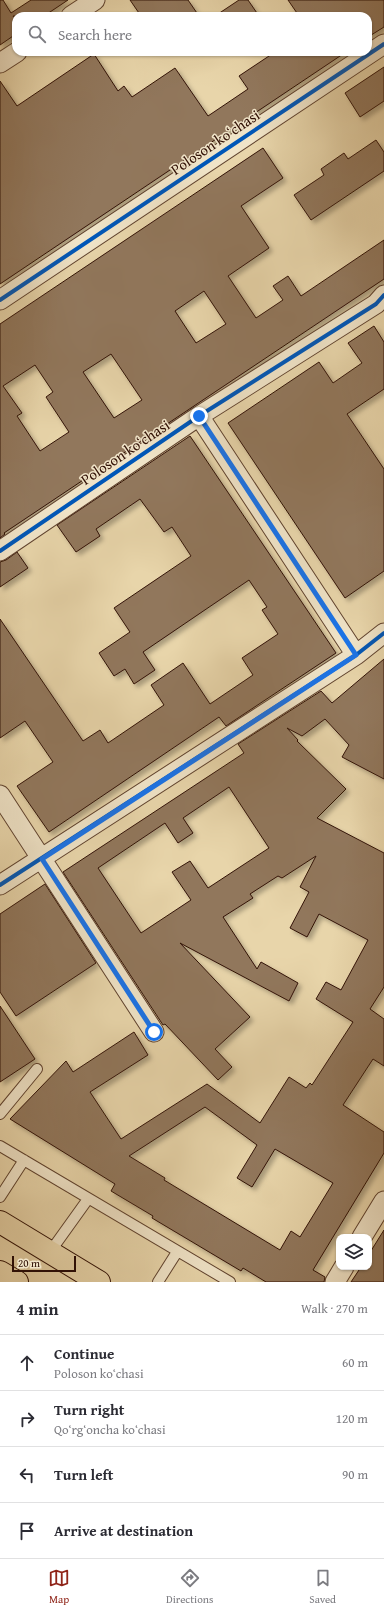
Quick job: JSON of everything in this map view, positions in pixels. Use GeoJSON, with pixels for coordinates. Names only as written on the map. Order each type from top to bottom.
{"type":"FeatureCollection","features":[{"type":"Feature","properties":{"kind":"main road"},"geometry":{"type":"LineString","coordinates":[[0,1222],[99,1282]]}},
{"type":"Feature","properties":{"kind":"main road"},"geometry":{"type":"LineString","coordinates":[[0,1272],[16,1282]]}},
{"type":"Feature","properties":{"kind":"street"},"geometry":{"type":"LineString","coordinates":[[77,12],[95,0]]}},
{"type":"Feature","properties":{"kind":"street","name":"Poloson koʻchasi"},"geometry":{"type":"LineString","coordinates":[[372,52],[384,44]]}},
{"type":"Feature","properties":{"kind":"street"},"geometry":{"type":"LineString","coordinates":[[0,63],[12,55]]}},
{"type":"Feature","properties":{"kind":"street","name":"Poloson koʻchasi"},"geometry":{"type":"LineString","coordinates":[[0,300],[366,56]]}},
{"type":"Feature","properties":{"kind":"street","name":"Poloson koʻchasi"},"geometry":{"type":"LineString","coordinates":[[0,551],[199,416],[381,305]]}},
{"type":"Feature","properties":{"kind":"street"},"geometry":{"type":"LineString","coordinates":[[199,416],[356,655]]}},
{"type":"Feature","properties":{"kind":"street"},"geometry":{"type":"LineString","coordinates":[[0,885],[356,655],[384,632]]}},
{"type":"Feature","properties":{"kind":"street"},"geometry":{"type":"LineString","coordinates":[[0,795],[154,1032]]}},
{"type":"Feature","properties":{"kind":"street"},"geometry":{"type":"LineString","coordinates":[[364,1234],[384,1200]]}},
{"type":"Feature","properties":{"kind":"street"},"geometry":{"type":"LineString","coordinates":[[335,1282],[342,1270]]}},
{"type":"Feature","properties":{"kind":"lane"},"geometry":{"type":"LineString","coordinates":[[0,1114],[37,1069]]}},
{"type":"Feature","properties":{"kind":"lane"},"geometry":{"type":"LineString","coordinates":[[0,1146],[230,1282]]}},
{"type":"Feature","properties":{"kind":"lane"},"geometry":{"type":"LineString","coordinates":[[0,1197],[24,1160]]}},
{"type":"Feature","properties":{"kind":"lane"},"geometry":{"type":"LineString","coordinates":[[50,1252],[88,1199]]}},
{"type":"Feature","properties":{"kind":"lane"},"geometry":{"type":"LineString","coordinates":[[158,1282],[177,1252]]}},
{"type":"Feature","properties":{"kind":"building"},"geometry":{"type":"Polygon","coordinates":[[[0,0],[3,0],[12,12],[12,37],[0,45],[0,0]]]}},
{"type":"Feature","properties":{"kind":"building"},"geometry":{"type":"Polygon","coordinates":[[[31,0],[68,0],[50,12],[13,12],[31,0]]]}},
{"type":"Feature","properties":{"kind":"building"},"geometry":{"type":"Polygon","coordinates":[[[130,0],[188,0],[196,12],[138,12],[130,0]]]}},
{"type":"Feature","properties":{"kind":"building"},"geometry":{"type":"Polygon","coordinates":[[[239,0],[248,0],[256,12],[221,12],[239,0]]]}},
{"type":"Feature","properties":{"kind":"building"},"geometry":{"type":"Polygon","coordinates":[[[288,0],[384,0],[384,27],[372,34],[372,12],[296,12],[288,0]]]}},
{"type":"Feature","properties":{"kind":"building"},"geometry":{"type":"Polygon","coordinates":[[[91,56],[95,56],[118,91],[124,86],[132,97],[175,68],[208,116],[248,89],[239,76],[269,56],[340,56],[0,284],[0,81],[17,106],[91,56]]]}},
{"type":"Feature","properties":{"kind":"building"},"geometry":{"type":"Polygon","coordinates":[[[384,67],[384,101],[360,117],[345,93],[384,67]]]}},
{"type":"Feature","properties":{"kind":"building"},"geometry":{"type":"Polygon","coordinates":[[[376,140],[384,152],[384,171],[311,220],[294,195],[324,175],[321,169],[344,153],[348,159],[376,140]]]}},
{"type":"Feature","properties":{"kind":"building"},"geometry":{"type":"Polygon","coordinates":[[[263,148],[283,178],[241,206],[269,248],[228,276],[256,318],[283,300],[273,286],[288,276],[301,296],[384,240],[384,279],[4,533],[5,534],[0,538],[0,324],[263,148]],[[204,291],[175,311],[196,343],[226,324],[204,291]],[[111,354],[83,372],[114,418],[142,400],[111,354]],[[35,365],[3,386],[22,413],[17,416],[40,451],[69,432],[46,397],[53,392],[35,365]]]}},
{"type":"Feature","properties":{"kind":"building"},"geometry":{"type":"Polygon","coordinates":[[[374,326],[384,342],[384,389],[347,414],[384,469],[384,571],[345,598],[228,423],[319,362],[333,383],[362,363],[348,343],[374,326]]]}},
{"type":"Feature","properties":{"kind":"building"},"geometry":{"type":"Polygon","coordinates":[[[190,436],[336,653],[226,726],[219,717],[49,832],[17,786],[53,762],[25,721],[0,738],[0,619],[83,741],[100,730],[108,743],[164,705],[151,685],[183,663],[210,704],[253,675],[242,658],[278,634],[262,610],[267,607],[249,580],[143,652],[155,670],[134,684],[125,669],[114,676],[99,653],[130,632],[114,608],[191,556],[172,527],[164,532],[140,499],[96,529],[100,536],[76,552],[57,525],[190,436]]]}},
{"type":"Feature","properties":{"kind":"building"},"geometry":{"type":"Polygon","coordinates":[[[17,552],[28,568],[0,587],[0,562],[6,560],[17,552]]]}},
{"type":"Feature","properties":{"kind":"building"},"geometry":{"type":"Polygon","coordinates":[[[384,659],[384,779],[342,757],[349,745],[325,719],[302,736],[287,728],[298,740],[297,741],[346,789],[317,818],[384,853],[384,987],[370,1009],[384,1019],[384,1066],[373,1059],[343,1105],[384,1132],[384,1153],[313,1270],[325,1277],[324,1282],[266,1282],[243,1268],[241,1271],[152,1218],[153,1216],[111,1191],[115,1184],[10,1119],[66,1061],[73,1072],[134,1032],[148,1055],[90,1092],[121,1139],[207,1084],[260,1123],[289,1077],[306,1088],[310,1083],[312,1085],[353,1022],[316,999],[326,982],[341,990],[368,940],[319,914],[307,937],[290,928],[309,892],[300,887],[316,856],[282,878],[278,876],[250,894],[253,898],[223,917],[257,969],[261,962],[298,983],[289,1001],[180,943],[250,1017],[215,1049],[232,1067],[218,1080],[165,1024],[163,1025],[63,872],[244,753],[238,744],[321,691],[332,703],[384,659]],[[229,787],[183,818],[193,833],[178,843],[165,823],[98,868],[141,933],[191,900],[172,872],[190,861],[208,888],[269,848],[229,787]],[[205,1107],[129,1156],[165,1178],[164,1180],[280,1250],[291,1231],[300,1237],[333,1183],[275,1149],[252,1187],[237,1178],[257,1145],[205,1107]]]}},
{"type":"Feature","properties":{"kind":"building"},"geometry":{"type":"Polygon","coordinates":[[[45,884],[96,963],[16,1016],[0,992],[0,914],[45,884]]]}},
{"type":"Feature","properties":{"kind":"building"},"geometry":{"type":"Polygon","coordinates":[[[0,1006],[35,1059],[0,1082],[0,1006]]]}},
{"type":"Feature","properties":{"kind":"building"},"geometry":{"type":"Polygon","coordinates":[[[384,1230],[384,1282],[351,1282],[359,1270],[372,1270],[372,1249],[384,1230]]]}},
{"type":"Feature","properties":{"kind":"cycle path"},"geometry":{"type":"LineString","coordinates":[[372,52],[384,44]]}},
{"type":"Feature","properties":{"kind":"cycle path"},"geometry":{"type":"LineString","coordinates":[[0,300],[366,56]]}},
{"type":"Feature","properties":{"kind":"cycle path"},"geometry":{"type":"LineString","coordinates":[[0,551],[199,416],[376,304],[384,295]]}},
{"type":"Feature","properties":{"kind":"cycle path"},"geometry":{"type":"LineString","coordinates":[[0,885],[356,655],[384,633]]}},
{"type":"Feature","properties":{"kind":"route"},"geometry":{"type":"LineString","coordinates":[[154,1032],[42,859],[356,655],[199,416]]}}]}
